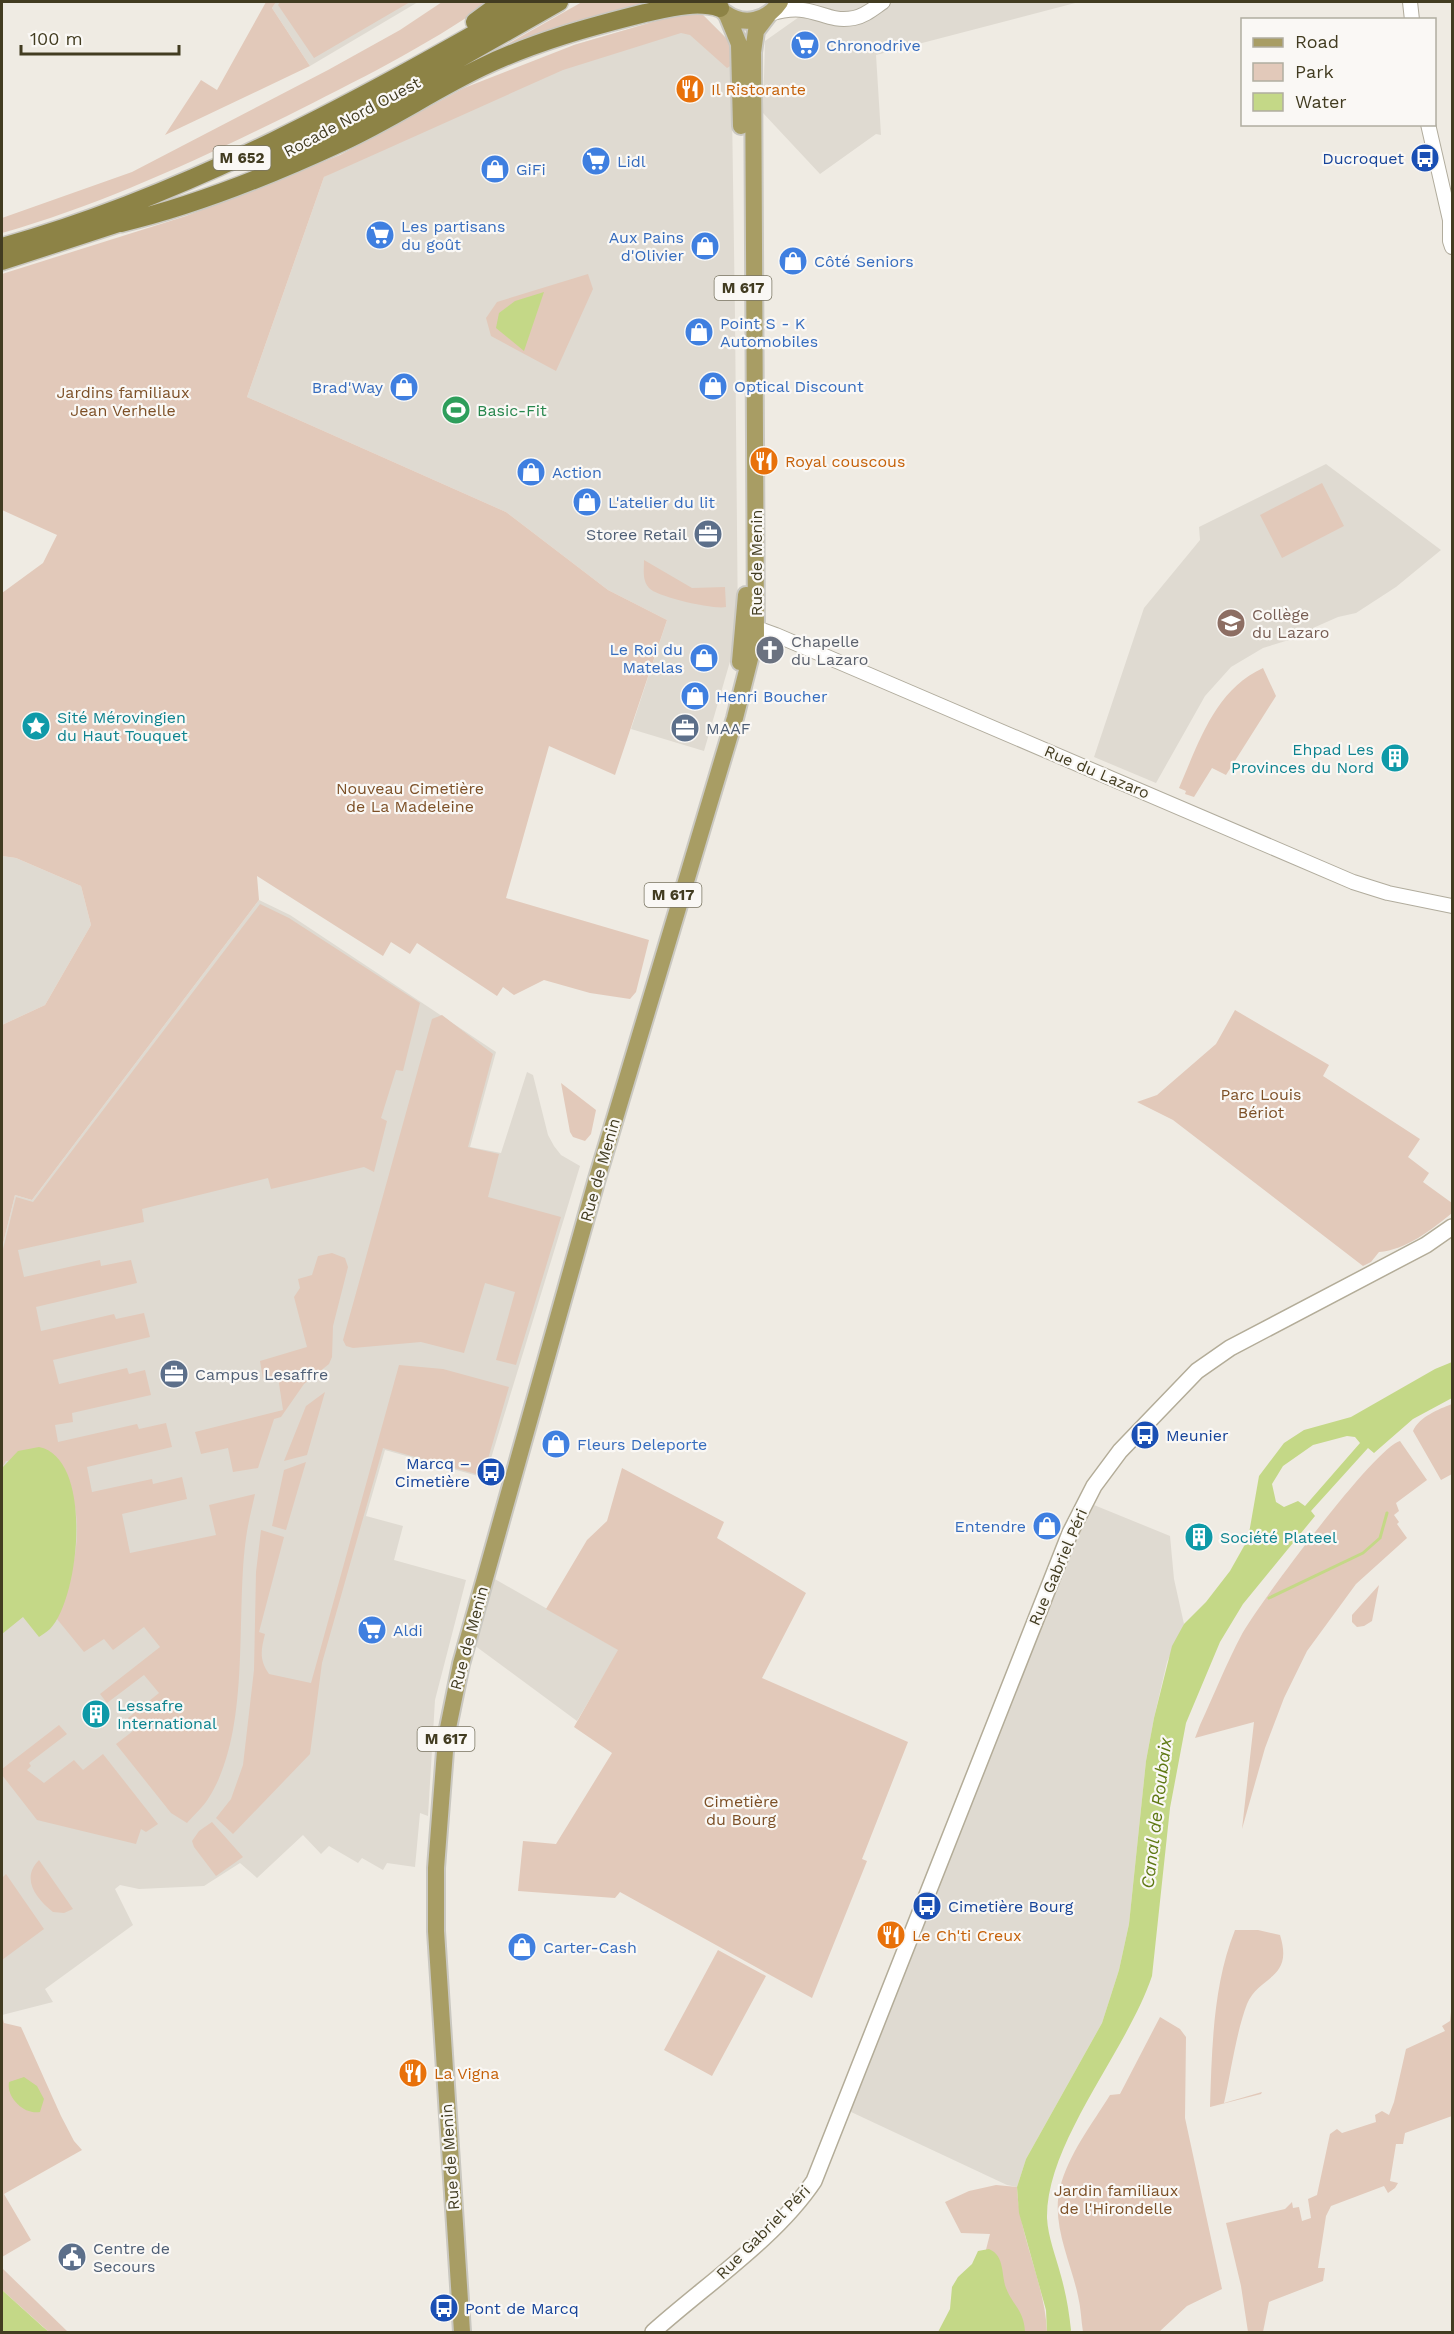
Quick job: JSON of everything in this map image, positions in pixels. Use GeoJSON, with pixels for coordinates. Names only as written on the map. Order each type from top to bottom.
{"type":"FeatureCollection","features":[{"type":"Feature","properties":{"kind":"highway"},"geometry":{"type":"LineString","coordinates":[[266,147],[433,48],[502,2]]}},
{"type":"Feature","properties":{"kind":"highway","name":"Rocade Nord Ouest"},"geometry":{"type":"LineString","coordinates":[[2,247],[145,199],[266,147],[371,92],[531,2]]}},
{"type":"Feature","properties":{"kind":"highway","name":"Rocade Nord Ouest"},"geometry":{"type":"LineString","coordinates":[[2,261],[121,223],[216,185],[309,141],[559,2]]}},
{"type":"Feature","properties":{"kind":"highway"},"geometry":{"type":"LineString","coordinates":[[121,223],[198,202],[311,156],[372,128],[483,66],[543,42],[603,23],[683,5],[704,2],[721,8]]}},
{"type":"Feature","properties":{"kind":"main road","name":"Rue de Menin"},"geometry":{"type":"LineString","coordinates":[[749,382],[753,52],[756,31],[780,2]]}},
{"type":"Feature","properties":{"kind":"main road","name":"Rue de Menin"},"geometry":{"type":"LineString","coordinates":[[462,2332],[435,1911],[437,1847],[451,1709],[460,1664],[556,1322],[737,711],[751,626],[749,382],[740,63],[738,38],[721,8]]}},
{"type":"Feature","properties":{"kind":"main road"},"geometry":{"type":"LineString","coordinates":[[721,8],[747,21],[769,14]]}},
{"type":"Feature","properties":{"kind":"main road","name":"Rue de Menin"},"geometry":{"type":"LineString","coordinates":[[453,2332],[426,1927],[429,1825],[442,1707],[579,1204],[734,692],[751,626]]}},
{"type":"Feature","properties":{"kind":"main road","name":"Rue Gabriel Péri"},"geometry":{"type":"LineString","coordinates":[[653,2332],[802,2186],[858,2065],[1070,1533],[1103,1474],[1132,1437],[1172,1394],[1213,1359],[1426,1245],[1452,1227]]}},
{"type":"Feature","properties":{"kind":"street"},"geometry":{"type":"LineString","coordinates":[[805,2],[840,18],[854,18],[883,2]]}},
{"type":"Feature","properties":{"kind":"street"},"geometry":{"type":"LineString","coordinates":[[1410,2],[1412,18]]}},
{"type":"Feature","properties":{"kind":"street"},"geometry":{"type":"LineString","coordinates":[[769,14],[794,7],[821,11]]}},
{"type":"Feature","properties":{"kind":"street"},"geometry":{"type":"LineString","coordinates":[[1428,126],[1452,237]]}},
{"type":"Feature","properties":{"kind":"street"},"geometry":{"type":"LineString","coordinates":[[1438,169],[1452,204]]}},
{"type":"Feature","properties":{"kind":"street","name":"Rue du Lazaro"},"geometry":{"type":"LineString","coordinates":[[751,626],[1345,879],[1395,894],[1452,906]]}},
{"type":"Feature","properties":{"kind":"shaded area"},"geometry":{"type":"Polygon","coordinates":[[[276,2],[418,2],[310,66],[272,8],[276,2]]]}},
{"type":"Feature","properties":{"kind":"shaded area"},"geometry":{"type":"Polygon","coordinates":[[[805,2],[1079,2],[876,55],[881,135],[876,134],[820,174],[763,113],[765,41],[799,17],[805,2]]]}},
{"type":"Feature","properties":{"kind":"shaded area"},"geometry":{"type":"Polygon","coordinates":[[[697,9],[731,43],[738,634],[704,751],[631,729],[667,620],[608,590],[506,512],[247,397],[324,177],[574,45],[697,9]]]}},
{"type":"Feature","properties":{"kind":"shaded area","name":"Collège du Lazaro"},"geometry":{"type":"Polygon","coordinates":[[[1326,464],[1441,550],[1396,587],[1356,613],[1338,617],[1313,628],[1315,632],[1263,648],[1231,667],[1205,696],[1156,783],[1094,757],[1144,608],[1200,540],[1199,527],[1326,464]]]}},
{"type":"Feature","properties":{"kind":"shaded area"},"geometry":{"type":"Polygon","coordinates":[[[2,856],[16,858],[81,886],[91,925],[45,1005],[2,1025],[2,856]]]}},
{"type":"Feature","properties":{"kind":"shaded area"},"geometry":{"type":"Polygon","coordinates":[[[259,900],[290,915],[496,1052],[470,1147],[501,1153],[527,1072],[533,1075],[548,1135],[554,1146],[561,1155],[580,1166],[485,1478],[385,1450],[366,1516],[403,1526],[394,1560],[466,1580],[435,1700],[428,1816],[420,1813],[415,1867],[387,1863],[383,1870],[362,1858],[358,1863],[329,1846],[321,1854],[303,1835],[257,1878],[240,1863],[204,1886],[139,1889],[120,1885],[115,1889],[133,1925],[45,1989],[53,2002],[2,2015],[2,1248],[15,1195],[32,1200],[259,900]]]}},
{"type":"Feature","properties":{"kind":"shaded area"},"geometry":{"type":"Polygon","coordinates":[[[1094,1505],[1170,1536],[1174,1579],[1184,1624],[1167,1662],[1154,1718],[1146,1761],[1129,1924],[1119,1970],[1102,2023],[1026,2159],[1017,2187],[1007,2185],[849,2111],[1040,1628],[1073,1547],[1094,1505]]]}},
{"type":"Feature","properties":{"kind":"shaded area"},"geometry":{"type":"Polygon","coordinates":[[[493,1578],[619,1650],[577,1721],[474,1645],[493,1578]]]}},
{"type":"Feature","properties":{"kind":"green space"},"geometry":{"type":"Polygon","coordinates":[[[266,2],[276,2],[272,8],[310,66],[165,135],[201,80],[217,90],[266,2]]]}},
{"type":"Feature","properties":{"kind":"green space"},"geometry":{"type":"Polygon","coordinates":[[[280,2],[410,2],[314,58],[278,5],[280,2]]]}},
{"type":"Feature","properties":{"kind":"green space"},"geometry":{"type":"Polygon","coordinates":[[[442,2],[489,2],[441,34],[390,63],[218,149],[111,196],[2,233],[2,218],[132,172],[328,70],[400,30],[442,2]]]}},
{"type":"Feature","properties":{"kind":"green space"},"geometry":{"type":"Polygon","coordinates":[[[582,2],[661,2],[568,24],[497,50],[582,2]]]}},
{"type":"Feature","properties":{"kind":"green space"},"geometry":{"type":"Polygon","coordinates":[[[697,9],[731,43],[732,65],[727,68],[690,35],[681,33],[563,70],[324,177],[247,397],[506,512],[608,590],[667,620],[615,775],[549,746],[506,898],[649,940],[636,992],[630,999],[590,993],[544,980],[514,995],[503,987],[497,996],[417,943],[410,954],[391,942],[383,956],[257,876],[259,900],[32,1200],[15,1195],[2,1248],[2,1025],[45,1005],[91,925],[81,886],[16,858],[2,856],[2,593],[43,563],[57,535],[2,510],[2,274],[186,216],[340,155],[464,88],[574,45],[697,9]]]}},
{"type":"Feature","properties":{"kind":"green space"},"geometry":{"type":"Polygon","coordinates":[[[588,274],[593,289],[556,371],[491,336],[486,318],[497,302],[588,274]]]}},
{"type":"Feature","properties":{"kind":"green space"},"geometry":{"type":"Polygon","coordinates":[[[1322,483],[1344,526],[1282,558],[1260,515],[1322,483]]]}},
{"type":"Feature","properties":{"kind":"green space"},"geometry":{"type":"Polygon","coordinates":[[[644,560],[692,588],[725,587],[726,607],[710,607],[686,602],[654,592],[645,582],[644,560]]]}},
{"type":"Feature","properties":{"kind":"green space"},"geometry":{"type":"Polygon","coordinates":[[[1263,668],[1276,696],[1226,775],[1212,768],[1194,797],[1185,794],[1186,791],[1179,788],[1210,719],[1232,690],[1263,668]]]}},
{"type":"Feature","properties":{"kind":"green space"},"geometry":{"type":"Polygon","coordinates":[[[260,904],[289,918],[420,1003],[403,1071],[396,1070],[381,1118],[387,1121],[374,1172],[364,1167],[271,1189],[268,1178],[142,1209],[144,1222],[18,1250],[24,1277],[100,1260],[101,1266],[131,1260],[137,1283],[36,1307],[41,1331],[114,1314],[116,1319],[144,1313],[150,1337],[53,1360],[59,1384],[127,1368],[129,1374],[145,1370],[151,1395],[72,1413],[73,1422],[55,1425],[58,1442],[137,1424],[139,1429],[166,1423],[172,1447],[87,1467],[92,1492],[152,1479],[153,1484],[182,1477],[187,1499],[122,1514],[130,1553],[216,1535],[209,1505],[255,1494],[246,1538],[239,1672],[231,1740],[222,1771],[208,1799],[187,1823],[171,1813],[116,1744],[137,1728],[128,1718],[159,1693],[144,1675],[107,1703],[100,1694],[160,1647],[144,1627],[113,1650],[104,1639],[84,1652],[57,1619],[75,1557],[77,1538],[77,1519],[67,1479],[57,1458],[6,1461],[2,1468],[2,1253],[16,1197],[33,1202],[260,904]]]}},
{"type":"Feature","properties":{"kind":"green space","name":"Parc Louis Bériot"},"geometry":{"type":"Polygon","coordinates":[[[1235,1010],[1329,1065],[1323,1076],[1420,1139],[1408,1157],[1429,1173],[1423,1182],[1452,1203],[1452,1213],[1418,1238],[1399,1247],[1379,1252],[1371,1262],[1363,1266],[1173,1120],[1137,1102],[1157,1095],[1216,1044],[1235,1010]]]}},
{"type":"Feature","properties":{"kind":"green space"},"geometry":{"type":"Polygon","coordinates":[[[442,1015],[493,1054],[468,1147],[499,1154],[488,1197],[561,1217],[516,1365],[496,1360],[515,1292],[485,1283],[464,1353],[421,1342],[353,1348],[346,1346],[343,1340],[432,1019],[442,1015]]]}},
{"type":"Feature","properties":{"kind":"green space"},"geometry":{"type":"Polygon","coordinates":[[[561,1083],[596,1110],[591,1134],[585,1141],[573,1137],[570,1132],[561,1083]]]}},
{"type":"Feature","properties":{"kind":"green space"},"geometry":{"type":"Polygon","coordinates":[[[332,1253],[345,1258],[348,1267],[333,1326],[332,1357],[329,1364],[304,1384],[281,1417],[274,1419],[258,1468],[233,1472],[228,1448],[201,1454],[195,1432],[283,1410],[278,1377],[263,1379],[260,1361],[307,1347],[294,1297],[300,1288],[298,1279],[312,1275],[318,1256],[332,1253]]]}},
{"type":"Feature","properties":{"kind":"green space"},"geometry":{"type":"Polygon","coordinates":[[[399,1365],[443,1369],[509,1387],[483,1476],[383,1448],[322,1663],[310,1754],[233,1834],[216,1818],[231,1799],[243,1765],[254,1670],[256,1572],[261,1530],[284,1537],[259,1632],[265,1634],[262,1659],[269,1674],[311,1683],[399,1365]]]}},
{"type":"Feature","properties":{"kind":"green space"},"geometry":{"type":"Polygon","coordinates":[[[325,1392],[307,1455],[284,1461],[306,1406],[325,1392]]]}},
{"type":"Feature","properties":{"kind":"green space"},"geometry":{"type":"Polygon","coordinates":[[[1452,1404],[1452,1474],[1441,1480],[1413,1431],[1425,1418],[1452,1404]]]}},
{"type":"Feature","properties":{"kind":"green space"},"geometry":{"type":"Polygon","coordinates":[[[1400,1441],[1427,1480],[1396,1503],[1399,1511],[1394,1515],[1399,1522],[1397,1524],[1407,1538],[1356,1584],[1307,1651],[1284,1698],[1265,1748],[1242,1829],[1254,1722],[1195,1738],[1200,1725],[1242,1634],[1270,1592],[1343,1497],[1387,1450],[1400,1441]]]}},
{"type":"Feature","properties":{"kind":"green space"},"geometry":{"type":"Polygon","coordinates":[[[306,1462],[286,1530],[272,1526],[284,1470],[306,1462]]]}},
{"type":"Feature","properties":{"kind":"green space","name":"Cimetière du Bourg"},"geometry":{"type":"Polygon","coordinates":[[[622,1468],[724,1522],[717,1538],[806,1593],[762,1678],[908,1742],[862,1859],[867,1861],[812,1998],[620,1892],[615,1898],[518,1891],[523,1841],[556,1844],[612,1753],[574,1727],[618,1650],[546,1609],[587,1540],[607,1521],[622,1468]]]}},
{"type":"Feature","properties":{"kind":"green space"},"geometry":{"type":"Polygon","coordinates":[[[1379,1585],[1372,1621],[1357,1627],[1352,1622],[1352,1615],[1379,1585]]]}},
{"type":"Feature","properties":{"kind":"green space"},"geometry":{"type":"Polygon","coordinates":[[[59,1725],[67,1734],[29,1763],[31,1766],[27,1770],[44,1783],[74,1760],[83,1770],[103,1754],[158,1824],[146,1832],[141,1829],[136,1844],[37,1820],[2,1775],[2,1769],[59,1725]]]}},
{"type":"Feature","properties":{"kind":"green space"},"geometry":{"type":"Polygon","coordinates":[[[212,1822],[243,1857],[216,1876],[192,1841],[199,1831],[212,1822]]]}},
{"type":"Feature","properties":{"kind":"green space"},"geometry":{"type":"Polygon","coordinates":[[[39,1860],[73,1909],[64,1913],[53,1912],[36,1894],[32,1888],[31,1874],[39,1860]]]}},
{"type":"Feature","properties":{"kind":"green space"},"geometry":{"type":"Polygon","coordinates":[[[6,1874],[44,1929],[2,1960],[2,1878],[6,1874]]]}},
{"type":"Feature","properties":{"kind":"green space"},"geometry":{"type":"Polygon","coordinates":[[[1235,1930],[1258,1930],[1280,1935],[1283,1950],[1282,1961],[1279,1969],[1259,1987],[1247,2004],[1224,2103],[1262,2092],[1261,2094],[1210,2107],[1213,2039],[1218,1994],[1235,1930]]]}},
{"type":"Feature","properties":{"kind":"green space"},"geometry":{"type":"Polygon","coordinates":[[[718,1950],[766,1976],[712,2076],[664,2050],[718,1950]]]}},
{"type":"Feature","properties":{"kind":"green space"},"geometry":{"type":"Polygon","coordinates":[[[1452,2003],[1452,2116],[1405,2133],[1403,2144],[1396,2144],[1390,2181],[1398,2183],[1395,2188],[1388,2193],[1384,2186],[1331,2206],[1326,2216],[1318,2268],[1325,2268],[1323,2281],[1269,2302],[1263,2332],[1248,2332],[1241,2286],[1226,2223],[1285,2209],[1292,2202],[1293,2208],[1299,2207],[1302,2221],[1311,2218],[1308,2199],[1317,2195],[1330,2134],[1337,2129],[1342,2133],[1376,2122],[1375,2115],[1382,2111],[1389,2115],[1406,2049],[1445,2031],[1442,2026],[1450,2021],[1452,2003]]]}},
{"type":"Feature","properties":{"kind":"green space"},"geometry":{"type":"Polygon","coordinates":[[[2,2015],[4,2023],[21,2027],[61,2116],[74,2141],[82,2150],[4,2194],[31,2240],[2,2257],[2,2015]]]}},
{"type":"Feature","properties":{"kind":"green space","name":"Jardin familiaux de l'Hirondelle"},"geometry":{"type":"Polygon","coordinates":[[[1160,2017],[1180,2029],[1186,2037],[1185,2118],[1222,2289],[1187,2306],[1159,2332],[1083,2332],[1078,2296],[1060,2229],[1058,2202],[1060,2188],[1081,2140],[1110,2095],[1120,2094],[1160,2017]]]}},
{"type":"Feature","properties":{"kind":"green space"},"geometry":{"type":"Polygon","coordinates":[[[996,2185],[1017,2187],[1022,2224],[1042,2296],[1047,2332],[965,2332],[990,2234],[961,2233],[945,2202],[969,2191],[996,2185]]]}},
{"type":"Feature","properties":{"kind":"green space"},"geometry":{"type":"Polygon","coordinates":[[[2,2268],[68,2332],[49,2332],[2,2290],[2,2268]]]}},
{"type":"Feature","properties":{"kind":"water"},"geometry":{"type":"Polygon","coordinates":[[[544,292],[524,351],[496,328],[499,313],[515,301],[544,292]]]}},
{"type":"Feature","properties":{"kind":"water","name":"Canal de Roubaix"},"geometry":{"type":"Polygon","coordinates":[[[1452,1362],[1452,1398],[1413,1419],[1374,1453],[1368,1448],[1311,1511],[1315,1516],[1243,1604],[1220,1642],[1186,1723],[1170,1808],[1152,1976],[1125,2035],[1073,2128],[1059,2159],[1050,2189],[1048,2225],[1064,2289],[1071,2330],[1070,2332],[1047,2332],[1046,2310],[1019,2213],[1017,2187],[1026,2159],[1102,2023],[1119,1970],[1129,1924],[1146,1761],[1172,1646],[1184,1624],[1206,1602],[1230,1571],[1248,1539],[1259,1476],[1284,1443],[1304,1430],[1351,1417],[1435,1369],[1452,1362]],[[1347,1436],[1313,1445],[1283,1466],[1272,1484],[1276,1502],[1284,1507],[1298,1501],[1305,1506],[1360,1443],[1355,1437],[1347,1436]]]}},
{"type":"Feature","properties":{"kind":"water"},"geometry":{"type":"Polygon","coordinates":[[[39,1447],[56,1457],[68,1476],[75,1501],[74,1561],[69,1589],[60,1613],[50,1629],[39,1637],[23,1617],[2,1634],[2,1468],[18,1451],[39,1447]]]}},
{"type":"Feature","properties":{"kind":"water"},"geometry":{"type":"Polygon","coordinates":[[[24,2077],[37,2086],[44,2099],[40,2112],[23,2108],[10,2094],[9,2082],[24,2077]]]}},
{"type":"Feature","properties":{"kind":"water"},"geometry":{"type":"Polygon","coordinates":[[[989,2249],[998,2256],[1006,2288],[1020,2313],[1025,2332],[938,2332],[950,2309],[952,2287],[958,2277],[972,2264],[978,2251],[989,2249]]]}},
{"type":"Feature","properties":{"kind":"water"},"geometry":{"type":"Polygon","coordinates":[[[2,2290],[49,2332],[4,2332],[2,2330],[2,2290]]]}},
{"type":"Feature","properties":{"kind":"waterway"},"geometry":{"type":"LineString","coordinates":[[1269,1598],[1363,1553],[1380,1538],[1387,1513]]}},
{"type":"Feature","properties":{"kind":"place","name":"Chronodrive"},"geometry":{"type":"Point","coordinates":[805,45]}},
{"type":"Feature","properties":{"kind":"place","name":"Il Ristorante"},"geometry":{"type":"Point","coordinates":[690,89]}},
{"type":"Feature","properties":{"kind":"place","name":"Ducroquet"},"geometry":{"type":"Point","coordinates":[1425,158]}},
{"type":"Feature","properties":{"kind":"place","name":"Lidl"},"geometry":{"type":"Point","coordinates":[596,161]}},
{"type":"Feature","properties":{"kind":"place","name":"GiFi"},"geometry":{"type":"Point","coordinates":[495,169]}},
{"type":"Feature","properties":{"kind":"place","name":"Les partisans du goût"},"geometry":{"type":"Point","coordinates":[380,235]}},
{"type":"Feature","properties":{"kind":"place","name":"Aux Pains d'Olivier"},"geometry":{"type":"Point","coordinates":[705,246]}},
{"type":"Feature","properties":{"kind":"place","name":"Côté Seniors"},"geometry":{"type":"Point","coordinates":[793,261]}},
{"type":"Feature","properties":{"kind":"place","name":"Point S - K Automobiles"},"geometry":{"type":"Point","coordinates":[699,332]}},
{"type":"Feature","properties":{"kind":"place","name":"Optical Discount"},"geometry":{"type":"Point","coordinates":[713,386]}},
{"type":"Feature","properties":{"kind":"place","name":"Brad'Way"},"geometry":{"type":"Point","coordinates":[404,387]}},
{"type":"Feature","properties":{"kind":"place","name":"Basic-Fit"},"geometry":{"type":"Point","coordinates":[456,410]}},
{"type":"Feature","properties":{"kind":"place","name":"Royal couscous"},"geometry":{"type":"Point","coordinates":[764,461]}},
{"type":"Feature","properties":{"kind":"place","name":"Action"},"geometry":{"type":"Point","coordinates":[531,472]}},
{"type":"Feature","properties":{"kind":"place","name":"L'atelier du lit"},"geometry":{"type":"Point","coordinates":[587,502]}},
{"type":"Feature","properties":{"kind":"place","name":"Storee Retail"},"geometry":{"type":"Point","coordinates":[708,534]}},
{"type":"Feature","properties":{"kind":"place","name":"Collège du Lazaro"},"geometry":{"type":"Point","coordinates":[1231,623]}},
{"type":"Feature","properties":{"kind":"place","name":"Chapelle du Lazaro"},"geometry":{"type":"Point","coordinates":[770,650]}},
{"type":"Feature","properties":{"kind":"place","name":"Le Roi du Matelas"},"geometry":{"type":"Point","coordinates":[704,658]}},
{"type":"Feature","properties":{"kind":"place","name":"Henri Boucher"},"geometry":{"type":"Point","coordinates":[695,696]}},
{"type":"Feature","properties":{"kind":"place","name":"Sité Mérovingien du Haut Touquet"},"geometry":{"type":"Point","coordinates":[36,726]}},
{"type":"Feature","properties":{"kind":"place","name":"MAAF"},"geometry":{"type":"Point","coordinates":[685,728]}},
{"type":"Feature","properties":{"kind":"place","name":"Ehpad Les Provinces du Nord"},"geometry":{"type":"Point","coordinates":[1395,758]}},
{"type":"Feature","properties":{"kind":"place","name":"Campus Lesaffre"},"geometry":{"type":"Point","coordinates":[174,1374]}},
{"type":"Feature","properties":{"kind":"place","name":"Meunier"},"geometry":{"type":"Point","coordinates":[1145,1435]}},
{"type":"Feature","properties":{"kind":"place","name":"Fleurs Deleporte"},"geometry":{"type":"Point","coordinates":[556,1444]}},
{"type":"Feature","properties":{"kind":"place","name":"Marcq – Cimetière"},"geometry":{"type":"Point","coordinates":[491,1472]}},
{"type":"Feature","properties":{"kind":"place","name":"Entendre"},"geometry":{"type":"Point","coordinates":[1047,1526]}},
{"type":"Feature","properties":{"kind":"place","name":"Société Plateel"},"geometry":{"type":"Point","coordinates":[1199,1537]}},
{"type":"Feature","properties":{"kind":"place","name":"Aldi"},"geometry":{"type":"Point","coordinates":[372,1630]}},
{"type":"Feature","properties":{"kind":"place","name":"Lessafre International"},"geometry":{"type":"Point","coordinates":[96,1714]}},
{"type":"Feature","properties":{"kind":"place","name":"Cimetière Bourg"},"geometry":{"type":"Point","coordinates":[927,1906]}},
{"type":"Feature","properties":{"kind":"place","name":"Le Ch'ti Creux"},"geometry":{"type":"Point","coordinates":[891,1935]}},
{"type":"Feature","properties":{"kind":"place","name":"Carter-Cash"},"geometry":{"type":"Point","coordinates":[522,1947]}},
{"type":"Feature","properties":{"kind":"place","name":"La Vigna"},"geometry":{"type":"Point","coordinates":[413,2073]}},
{"type":"Feature","properties":{"kind":"place","name":"Centre de Secours"},"geometry":{"type":"Point","coordinates":[72,2257]}},
{"type":"Feature","properties":{"kind":"place","name":"Pont de Marcq"},"geometry":{"type":"Point","coordinates":[444,2308]}},
{"type":"Feature","properties":{"kind":"park label","name":"Jardins familiaux Jean Verhelle"},"geometry":{"type":"Point","coordinates":[123,401]}},
{"type":"Feature","properties":{"kind":"park label","name":"Nouveau Cimetière de La Madeleine"},"geometry":{"type":"Point","coordinates":[410,797]}}]}
